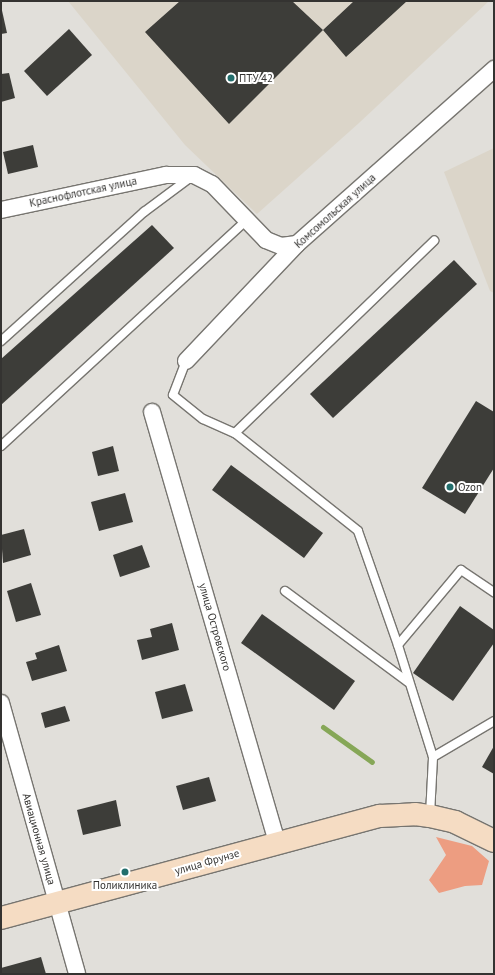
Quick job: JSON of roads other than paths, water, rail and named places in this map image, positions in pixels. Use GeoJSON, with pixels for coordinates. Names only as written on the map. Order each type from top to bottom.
{"type":"FeatureCollection","features":[{"type":"Feature","properties":{"kind":"main road","name":"улица Фрунзе"},"geometry":{"type":"LineString","coordinates":[[1,918],[380,816],[422,815],[455,822],[494,841]]}},
{"type":"Feature","properties":{"kind":"street","name":"Комсомольская улица"},"geometry":{"type":"LineString","coordinates":[[186,361],[297,244],[494,69]]}},
{"type":"Feature","properties":{"kind":"street","name":"Краснофлотская улица"},"geometry":{"type":"LineString","coordinates":[[1,210],[80,192],[166,175],[194,175]]}},
{"type":"Feature","properties":{"kind":"street"},"geometry":{"type":"LineString","coordinates":[[194,175],[212,184],[266,240],[281,246],[297,244]]}},
{"type":"Feature","properties":{"kind":"street","name":"улица Островского"},"geometry":{"type":"LineString","coordinates":[[152,412],[277,843]]}},
{"type":"Feature","properties":{"kind":"street","name":"Авиационная улица"},"geometry":{"type":"LineString","coordinates":[[1,703],[76,970]]}},
{"type":"Feature","properties":{"kind":"lane"},"geometry":{"type":"LineString","coordinates":[[1,341],[144,212],[194,175]]}},
{"type":"Feature","properties":{"kind":"lane"},"geometry":{"type":"LineString","coordinates":[[1,446],[247,220]]}},
{"type":"Feature","properties":{"kind":"lane"},"geometry":{"type":"LineString","coordinates":[[235,433],[434,241]]}},
{"type":"Feature","properties":{"kind":"lane"},"geometry":{"type":"LineString","coordinates":[[186,361],[173,395],[203,419],[235,433],[358,531],[398,645],[432,757],[422,815]]}},
{"type":"Feature","properties":{"kind":"lane"},"geometry":{"type":"LineString","coordinates":[[398,645],[461,570],[494,592]]}},
{"type":"Feature","properties":{"kind":"lane"},"geometry":{"type":"LineString","coordinates":[[285,591],[408,682]]}},
{"type":"Feature","properties":{"kind":"lane"},"geometry":{"type":"LineString","coordinates":[[432,757],[494,721]]}},
{"type":"Feature","properties":{"kind":"waterway"},"geometry":{"type":"LineString","coordinates":[[323,727],[372,762]]}},
{"type":"Feature","properties":{"kind":"place","name":"ПТУ 42"},"geometry":{"type":"Point","coordinates":[231,78]}},
{"type":"Feature","properties":{"kind":"place","name":"Ozon"},"geometry":{"type":"Point","coordinates":[450,487]}},
{"type":"Feature","properties":{"kind":"place","name":"Поликлиника"},"geometry":{"type":"Point","coordinates":[125,872]}}]}
